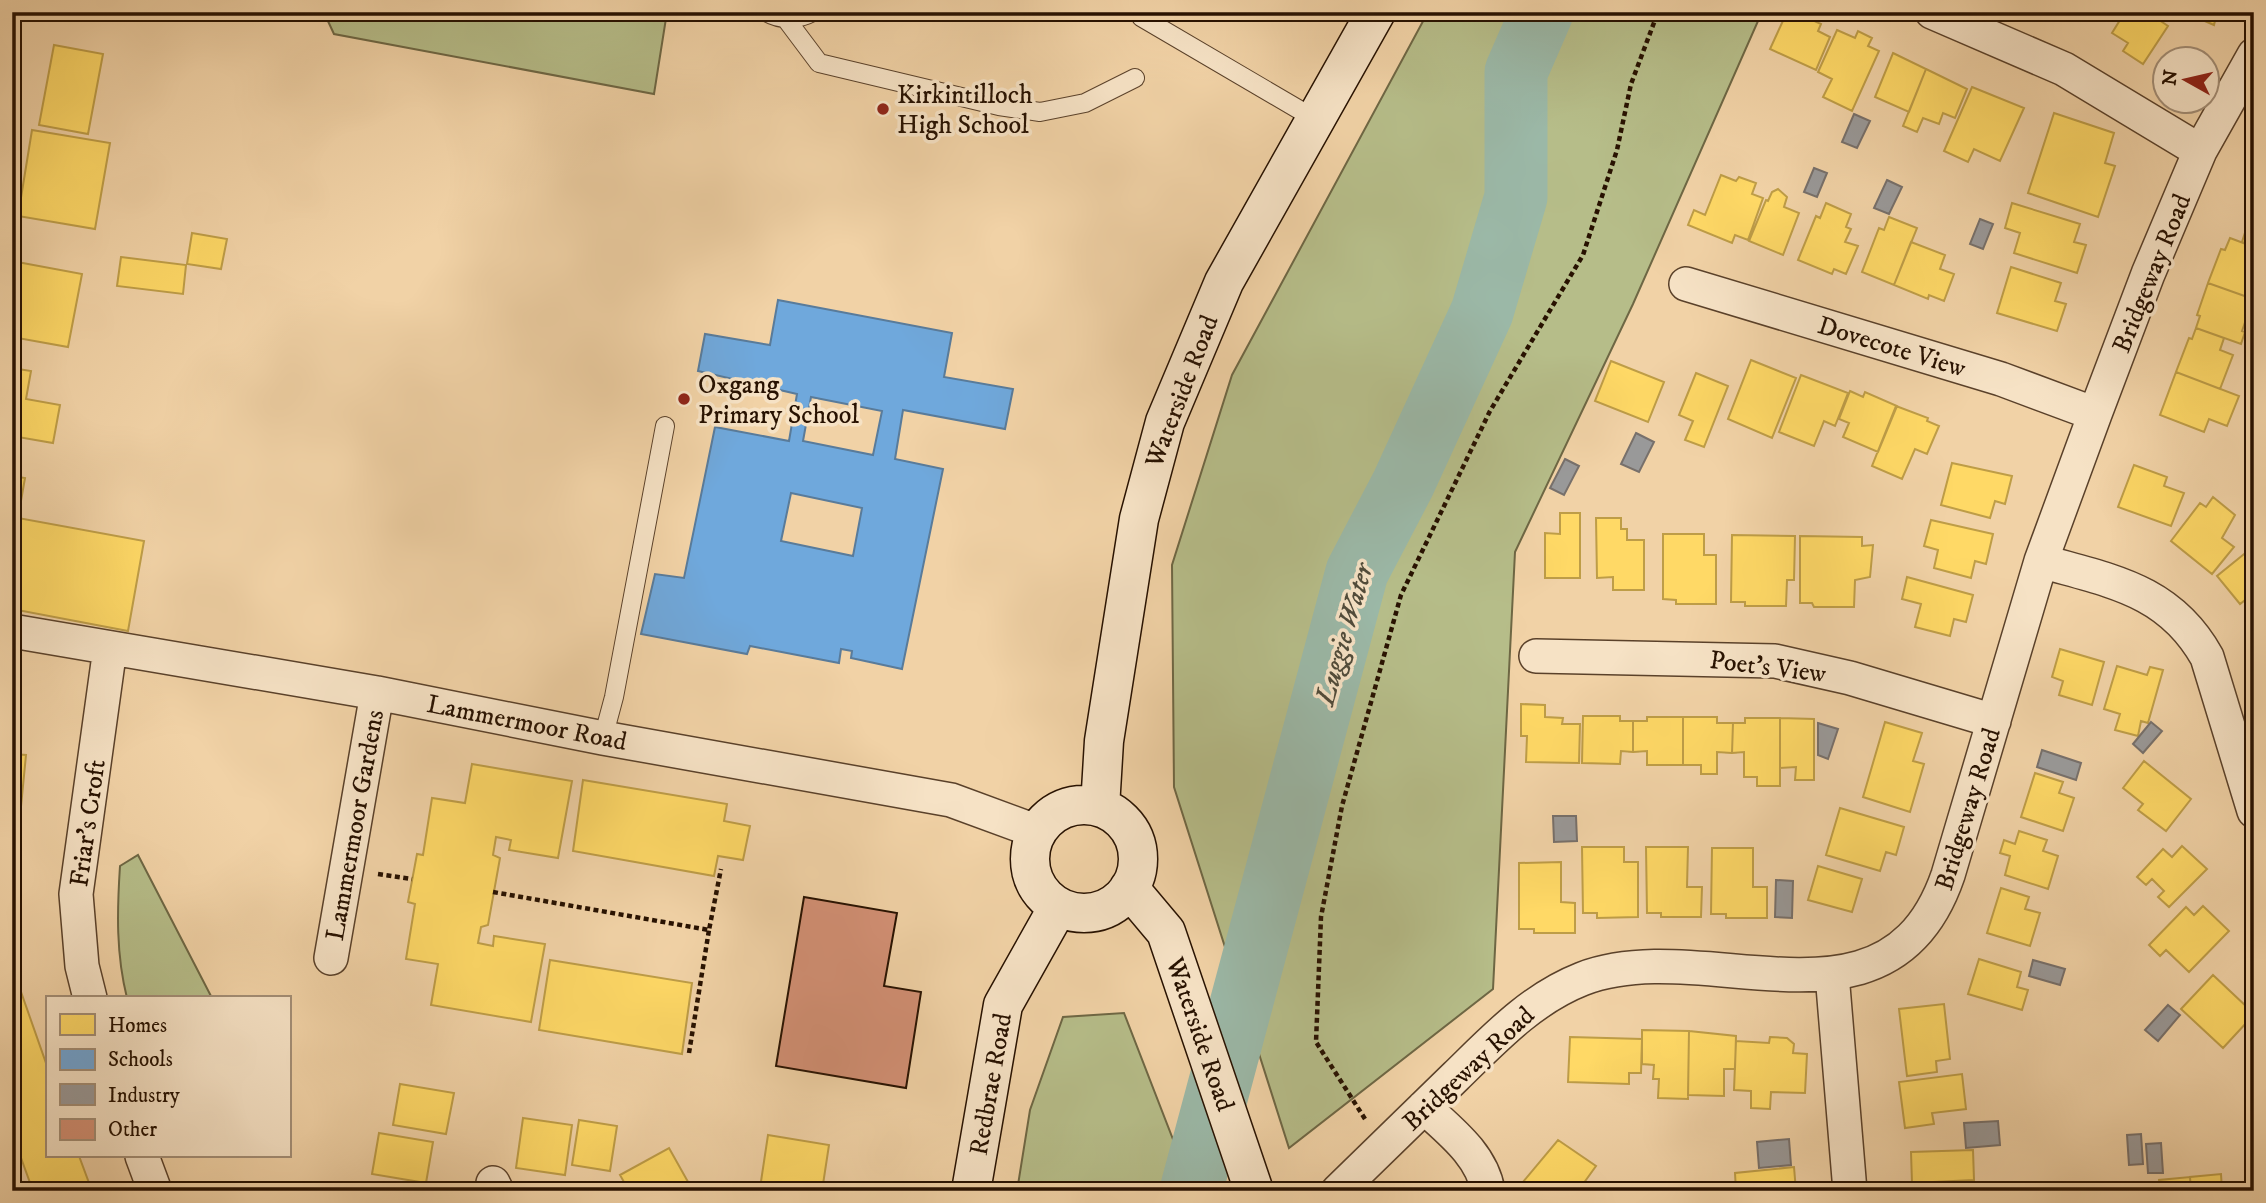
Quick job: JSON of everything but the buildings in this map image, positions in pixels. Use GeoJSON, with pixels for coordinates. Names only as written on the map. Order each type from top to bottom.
{"type":"FeatureCollection","features":[{"type":"Feature","properties":{"kind":"main road","name":"Waterside Road"},"geometry":{"type":"LineString","coordinates":[[1100,807],[1111,691],[1139,519],[1157,447],[1179,384],[1224,282],[1376,12]]}},
{"type":"Feature","properties":{"kind":"main road"},"geometry":{"type":"LineString","coordinates":[[1082,805],[1100,807],[1123,822],[1133,838],[1138,855],[1136,873],[1124,896],[1104,910],[1076,913],[1058,907],[1041,891],[1032,874],[1030,860],[1038,832],[1050,818],[1063,810],[1082,805]]}},
{"type":"Feature","properties":{"kind":"main road","name":"Waterside Road"},"geometry":{"type":"LineString","coordinates":[[1129,888],[1166,932],[1182,971],[1254,1191]]}},
{"type":"Feature","properties":{"kind":"main road","name":"Redbrae Road"},"geometry":{"type":"LineString","coordinates":[[971,1191],[1003,1005],[1058,907]]}},
{"type":"Feature","properties":{"kind":"street"},"geometry":{"type":"LineString","coordinates":[[1932,12],[2064,69],[2200,151]]}},
{"type":"Feature","properties":{"kind":"street","name":"Bridgeway Road"},"geometry":{"type":"LineString","coordinates":[[1338,1191],[1505,1029],[1546,996],[1582,979],[1616,969],[1650,967],[1783,975],[1832,974],[1860,969],[1906,944],[1940,901],[2041,561],[2148,274],[2200,151],[2254,55]]}},
{"type":"Feature","properties":{"kind":"street","name":"Dovecote View"},"geometry":{"type":"LineString","coordinates":[[1686,284],[2000,379],[2095,414]]}},
{"type":"Feature","properties":{"kind":"street"},"geometry":{"type":"LineString","coordinates":[[2041,561],[2128,586],[2173,612],[2194,635],[2207,657],[2254,811]]}},
{"type":"Feature","properties":{"kind":"street","name":"Lammermoor Road"},"geometry":{"type":"LineString","coordinates":[[12,631],[377,693],[603,738],[951,800],[1038,832]]}},
{"type":"Feature","properties":{"kind":"street","name":"Friar's Croft"},"geometry":{"type":"LineString","coordinates":[[90,996],[82,966],[76,894],[110,648]]}},
{"type":"Feature","properties":{"kind":"street","name":"Poet's View"},"geometry":{"type":"LineString","coordinates":[[1536,656],[1775,661],[1850,677],[1994,721]]}},
{"type":"Feature","properties":{"kind":"street","name":"Lammermoor Gardens"},"geometry":{"type":"LineString","coordinates":[[331,958],[377,693]]}},
{"type":"Feature","properties":{"kind":"street"},"geometry":{"type":"LineString","coordinates":[[1832,974],[1850,1191]]}},
{"type":"Feature","properties":{"kind":"street"},"geometry":{"type":"LineString","coordinates":[[1424,1107],[1469,1150],[1486,1177],[1488,1191]]}},
{"type":"Feature","properties":{"kind":"street"},"geometry":{"type":"LineString","coordinates":[[143,1158],[155,1191]]}},
{"type":"Feature","properties":{"kind":"lane"},"geometry":{"type":"LineString","coordinates":[[766,12],[786,19],[813,12]]}},
{"type":"Feature","properties":{"kind":"lane"},"geometry":{"type":"LineString","coordinates":[[1139,14],[1315,119]]}},
{"type":"Feature","properties":{"kind":"lane"},"geometry":{"type":"LineString","coordinates":[[786,19],[819,63],[999,106],[1040,112],[1085,103],[1135,78]]}},
{"type":"Feature","properties":{"kind":"lane"},"geometry":{"type":"LineString","coordinates":[[603,738],[614,697],[665,426]]}},
{"type":"Feature","properties":{"kind":"path"},"geometry":{"type":"LineString","coordinates":[[1384,1146],[1316,1042],[1321,917],[1342,806],[1401,595],[1490,411],[1583,255],[1617,150],[1631,84],[1658,12]]}},
{"type":"Feature","properties":{"kind":"path"},"geometry":{"type":"LineString","coordinates":[[689,1054],[721,869]]}},
{"type":"Feature","properties":{"kind":"path"},"geometry":{"type":"LineString","coordinates":[[494,892],[709,930]]}},
{"type":"Feature","properties":{"kind":"green space"},"geometry":{"type":"Polygon","coordinates":[[[328,12],[667,12],[654,94],[334,34],[327,19],[328,12]]]}},
{"type":"Feature","properties":{"kind":"green space"},"geometry":{"type":"Polygon","coordinates":[[[1428,12],[1762,12],[1633,304],[1515,552],[1493,989],[1289,1148],[1174,787],[1172,565],[1232,375],[1428,12]]]}},
{"type":"Feature","properties":{"kind":"green space"},"geometry":{"type":"Polygon","coordinates":[[[138,855],[211,996],[127,996],[118,933],[120,866],[138,855]]]}},
{"type":"Feature","properties":{"kind":"green space"},"geometry":{"type":"Polygon","coordinates":[[[1124,1013],[1193,1191],[1017,1191],[1030,1110],[1063,1017],[1124,1013]]]}},
{"type":"Feature","properties":{"kind":"waterway","name":"Luggie Water"},"geometry":{"type":"LineString","coordinates":[[1191,1191],[1357,572],[1403,484],[1482,312],[1516,197],[1516,72],[1542,12]]}},
{"type":"Feature","properties":{"kind":"place","name":"Kirkintilloch High School"},"geometry":{"type":"Point","coordinates":[883,109]}},
{"type":"Feature","properties":{"kind":"place","name":"Oxgang Primary School"},"geometry":{"type":"Point","coordinates":[684,399]}}]}
